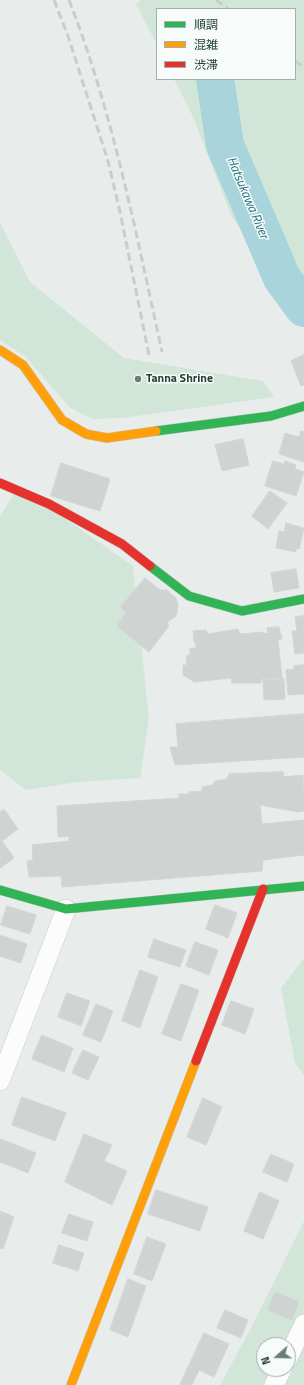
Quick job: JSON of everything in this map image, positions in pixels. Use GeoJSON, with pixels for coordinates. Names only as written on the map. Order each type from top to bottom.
{"type":"FeatureCollection","features":[{"type":"Feature","properties":{"kind":"street"},"geometry":{"type":"LineString","coordinates":[[0,350],[23,365],[62,420],[86,434],[107,438],[271,416],[304,406]]}},
{"type":"Feature","properties":{"kind":"street"},"geometry":{"type":"LineString","coordinates":[[0,483],[50,504],[122,544],[189,596],[242,611],[304,599]]}},
{"type":"Feature","properties":{"kind":"street"},"geometry":{"type":"LineString","coordinates":[[0,890],[66,909],[304,886]]}},
{"type":"Feature","properties":{"kind":"street"},"geometry":{"type":"LineString","coordinates":[[71,1385],[263,890]]}},
{"type":"Feature","properties":{"kind":"street"},"geometry":{"type":"LineString","coordinates":[[0,1081],[66,909]]}},
{"type":"Feature","properties":{"kind":"street"},"geometry":{"type":"LineString","coordinates":[[296,1341],[304,1324]]}},
{"type":"Feature","properties":{"kind":"green space"},"geometry":{"type":"Polygon","coordinates":[[[141,0],[304,0],[304,323],[231,215],[193,117],[174,80],[296,80],[296,8],[156,8],[156,43],[136,4],[141,0]]]}},
{"type":"Feature","properties":{"kind":"green space"},"geometry":{"type":"Polygon","coordinates":[[[0,223],[30,282],[124,358],[263,381],[274,397],[122,418],[92,419],[69,407],[26,357],[0,340],[0,223]]]}},
{"type":"Feature","properties":{"kind":"green space"},"geometry":{"type":"Polygon","coordinates":[[[18,486],[133,566],[149,719],[140,778],[77,782],[26,790],[0,770],[0,517],[18,486]]]}},
{"type":"Feature","properties":{"kind":"green space"},"geometry":{"type":"Polygon","coordinates":[[[304,958],[304,1075],[295,1063],[281,988],[304,958]]]}},
{"type":"Feature","properties":{"kind":"green space"},"geometry":{"type":"Polygon","coordinates":[[[304,1221],[304,1385],[220,1385],[252,1326],[304,1221]]]}},
{"type":"Feature","properties":{"kind":"building"},"geometry":{"type":"Polygon","coordinates":[[[304,355],[304,385],[301,386],[291,361],[304,355]]]}},
{"type":"Feature","properties":{"kind":"building"},"geometry":{"type":"Polygon","coordinates":[[[301,431],[304,432],[304,462],[279,454],[285,433],[299,437],[301,431]]]}},
{"type":"Feature","properties":{"kind":"building"},"geometry":{"type":"Polygon","coordinates":[[[243,439],[249,465],[222,471],[215,445],[243,439]]]}},
{"type":"Feature","properties":{"kind":"building"},"geometry":{"type":"Polygon","coordinates":[[[273,461],[284,464],[285,461],[296,465],[295,469],[304,472],[296,496],[265,486],[273,461]]]}},
{"type":"Feature","properties":{"kind":"building"},"geometry":{"type":"Polygon","coordinates":[[[61,463],[110,479],[100,511],[51,496],[61,463]]]}},
{"type":"Feature","properties":{"kind":"building"},"geometry":{"type":"Polygon","coordinates":[[[270,491],[287,503],[268,529],[252,516],[270,491]]]}},
{"type":"Feature","properties":{"kind":"building"},"geometry":{"type":"Polygon","coordinates":[[[286,523],[304,528],[299,549],[296,548],[296,552],[276,548],[279,531],[284,532],[286,523]]]}},
{"type":"Feature","properties":{"kind":"building"},"geometry":{"type":"Polygon","coordinates":[[[296,569],[299,588],[274,592],[271,573],[296,569]]]}},
{"type":"Feature","properties":{"kind":"building"},"geometry":{"type":"Polygon","coordinates":[[[145,578],[160,590],[167,590],[176,598],[178,604],[175,617],[167,622],[169,626],[149,652],[117,626],[126,613],[121,607],[145,578]]]}},
{"type":"Feature","properties":{"kind":"building"},"geometry":{"type":"Polygon","coordinates":[[[304,616],[304,653],[295,654],[292,631],[297,631],[295,617],[304,616]]]}},
{"type":"Feature","properties":{"kind":"building"},"geometry":{"type":"Polygon","coordinates":[[[279,627],[282,639],[278,639],[282,678],[261,679],[261,683],[232,683],[231,678],[194,682],[183,676],[183,665],[187,665],[186,656],[190,655],[190,648],[196,648],[193,631],[206,630],[208,634],[238,629],[240,634],[263,632],[263,634],[268,633],[267,628],[279,627]]]}},
{"type":"Feature","properties":{"kind":"building"},"geometry":{"type":"Polygon","coordinates":[[[304,665],[304,694],[288,695],[286,670],[294,669],[294,666],[304,665]]]}},
{"type":"Feature","properties":{"kind":"building"},"geometry":{"type":"Polygon","coordinates":[[[284,679],[285,699],[264,700],[263,680],[284,679]]]}},
{"type":"Feature","properties":{"kind":"building"},"geometry":{"type":"Polygon","coordinates":[[[304,714],[304,757],[175,765],[170,747],[178,747],[176,724],[304,714]]]}},
{"type":"Feature","properties":{"kind":"building"},"geometry":{"type":"Polygon","coordinates":[[[283,772],[284,777],[303,775],[304,811],[298,812],[260,805],[262,824],[304,820],[304,855],[263,860],[262,871],[62,887],[61,876],[29,877],[27,861],[33,860],[32,845],[69,841],[69,836],[58,837],[57,806],[180,798],[178,794],[189,794],[189,792],[202,791],[202,787],[213,785],[215,781],[227,779],[229,774],[283,772]]]}},
{"type":"Feature","properties":{"kind":"building"},"geometry":{"type":"Polygon","coordinates":[[[4,809],[18,829],[2,841],[14,858],[0,868],[0,812],[4,809]]]}},
{"type":"Feature","properties":{"kind":"building"},"geometry":{"type":"Polygon","coordinates":[[[215,905],[237,913],[228,938],[206,929],[215,905]]]}},
{"type":"Feature","properties":{"kind":"building"},"geometry":{"type":"Polygon","coordinates":[[[7,906],[36,915],[30,934],[1,925],[7,906]]]}},
{"type":"Feature","properties":{"kind":"building"},"geometry":{"type":"Polygon","coordinates":[[[0,935],[27,944],[21,963],[0,956],[0,935]]]}},
{"type":"Feature","properties":{"kind":"building"},"geometry":{"type":"Polygon","coordinates":[[[154,939],[186,950],[180,967],[148,957],[154,939]]]}},
{"type":"Feature","properties":{"kind":"building"},"geometry":{"type":"Polygon","coordinates":[[[195,942],[218,950],[209,975],[186,966],[195,942]]]}},
{"type":"Feature","properties":{"kind":"building"},"geometry":{"type":"Polygon","coordinates":[[[140,970],[158,977],[140,1028],[122,1021],[140,970]]]}},
{"type":"Feature","properties":{"kind":"building"},"geometry":{"type":"Polygon","coordinates":[[[181,984],[199,990],[181,1041],[162,1034],[181,984]]]}},
{"type":"Feature","properties":{"kind":"building"},"geometry":{"type":"Polygon","coordinates":[[[67,993],[90,1001],[81,1026],[58,1017],[67,993]]]}},
{"type":"Feature","properties":{"kind":"building"},"geometry":{"type":"Polygon","coordinates":[[[231,1001],[254,1009],[245,1034],[222,1025],[231,1001]]]}},
{"type":"Feature","properties":{"kind":"building"},"geometry":{"type":"Polygon","coordinates":[[[96,1004],[113,1011],[101,1042],[83,1035],[96,1004]]]}},
{"type":"Feature","properties":{"kind":"building"},"geometry":{"type":"Polygon","coordinates":[[[42,1035],[73,1048],[64,1072],[32,1059],[42,1035]]]}},
{"type":"Feature","properties":{"kind":"building"},"geometry":{"type":"Polygon","coordinates":[[[83,1050],[99,1057],[88,1080],[72,1073],[83,1050]]]}},
{"type":"Feature","properties":{"kind":"building"},"geometry":{"type":"Polygon","coordinates":[[[22,1097],[66,1113],[55,1141],[12,1125],[22,1097]]]}},
{"type":"Feature","properties":{"kind":"building"},"geometry":{"type":"Polygon","coordinates":[[[203,1098],[222,1107],[206,1145],[187,1137],[203,1098]]]}},
{"type":"Feature","properties":{"kind":"building"},"geometry":{"type":"Polygon","coordinates":[[[84,1134],[112,1145],[104,1161],[127,1171],[112,1205],[65,1182],[84,1134]]]}},
{"type":"Feature","properties":{"kind":"building"},"geometry":{"type":"Polygon","coordinates":[[[1,1139],[36,1153],[28,1173],[0,1162],[1,1139]]]}},
{"type":"Feature","properties":{"kind":"building"},"geometry":{"type":"Polygon","coordinates":[[[271,1154],[294,1164],[287,1182],[263,1172],[271,1154]]]}},
{"type":"Feature","properties":{"kind":"building"},"geometry":{"type":"Polygon","coordinates":[[[156,1190],[208,1207],[200,1231],[148,1214],[156,1190]]]}},
{"type":"Feature","properties":{"kind":"building"},"geometry":{"type":"Polygon","coordinates":[[[260,1192],[279,1201],[263,1239],[244,1231],[260,1192]]]}},
{"type":"Feature","properties":{"kind":"building"},"geometry":{"type":"Polygon","coordinates":[[[0,1211],[14,1217],[3,1249],[0,1248],[0,1211]]]}},
{"type":"Feature","properties":{"kind":"building"},"geometry":{"type":"Polygon","coordinates":[[[69,1214],[93,1222],[87,1241],[62,1233],[69,1214]]]}},
{"type":"Feature","properties":{"kind":"building"},"geometry":{"type":"Polygon","coordinates":[[[147,1237],[166,1244],[152,1281],[134,1274],[147,1237]]]}},
{"type":"Feature","properties":{"kind":"building"},"geometry":{"type":"Polygon","coordinates":[[[59,1245],[84,1253],[78,1271],[53,1263],[59,1245]]]}},
{"type":"Feature","properties":{"kind":"building"},"geometry":{"type":"Polygon","coordinates":[[[128,1279],[146,1286],[128,1337],[110,1330],[128,1279]]]}},
{"type":"Feature","properties":{"kind":"building"},"geometry":{"type":"Polygon","coordinates":[[[275,1292],[299,1302],[292,1320],[268,1310],[275,1292]]]}},
{"type":"Feature","properties":{"kind":"building"},"geometry":{"type":"Polygon","coordinates":[[[225,1310],[248,1320],[241,1338],[217,1328],[225,1310]]]}},
{"type":"Feature","properties":{"kind":"building"},"geometry":{"type":"Polygon","coordinates":[[[204,1333],[229,1344],[214,1377],[199,1370],[192,1385],[180,1385],[204,1333]]]}},
{"type":"Feature","properties":{"kind":"waterway","name":"Hatsukawa River"},"geometry":{"type":"LineString","coordinates":[[215,80],[225,145],[282,278],[304,308]]}},
{"type":"Feature","properties":{"kind":"railway"},"geometry":{"type":"LineString","coordinates":[[54,0],[68,36],[108,161],[149,355]]}},
{"type":"Feature","properties":{"kind":"railway"},"geometry":{"type":"LineString","coordinates":[[69,0],[85,43],[111,130],[133,218],[162,352]]}},
{"type":"Feature","properties":{"kind":"railway"},"geometry":{"type":"LineString","coordinates":[[216,0],[227,8]]}},
{"type":"Feature","properties":{"kind":"railway"},"geometry":{"type":"LineString","coordinates":[[296,62],[304,67]]}},
{"type":"Feature","properties":{"kind":"traffic: fast"},"geometry":{"type":"LineString","coordinates":[[156,431],[271,416],[304,406]]}},
{"type":"Feature","properties":{"kind":"traffic: fast"},"geometry":{"type":"LineString","coordinates":[[150,566],[189,596],[242,611],[304,599]]}},
{"type":"Feature","properties":{"kind":"traffic: fast"},"geometry":{"type":"LineString","coordinates":[[0,890],[66,909],[304,886]]}},
{"type":"Feature","properties":{"kind":"traffic: slow"},"geometry":{"type":"LineString","coordinates":[[0,350],[23,365],[62,420],[86,434],[107,438],[156,431]]}},
{"type":"Feature","properties":{"kind":"traffic: slow"},"geometry":{"type":"LineString","coordinates":[[71,1385],[196,1061]]}},
{"type":"Feature","properties":{"kind":"traffic: jam"},"geometry":{"type":"LineString","coordinates":[[0,483],[49,504],[122,544],[150,566]]}},
{"type":"Feature","properties":{"kind":"traffic: jam"},"geometry":{"type":"LineString","coordinates":[[196,1061],[263,889]]}},
{"type":"Feature","properties":{"kind":"place","name":"Tanna Shrine"},"geometry":{"type":"Point","coordinates":[138,379]}}]}
